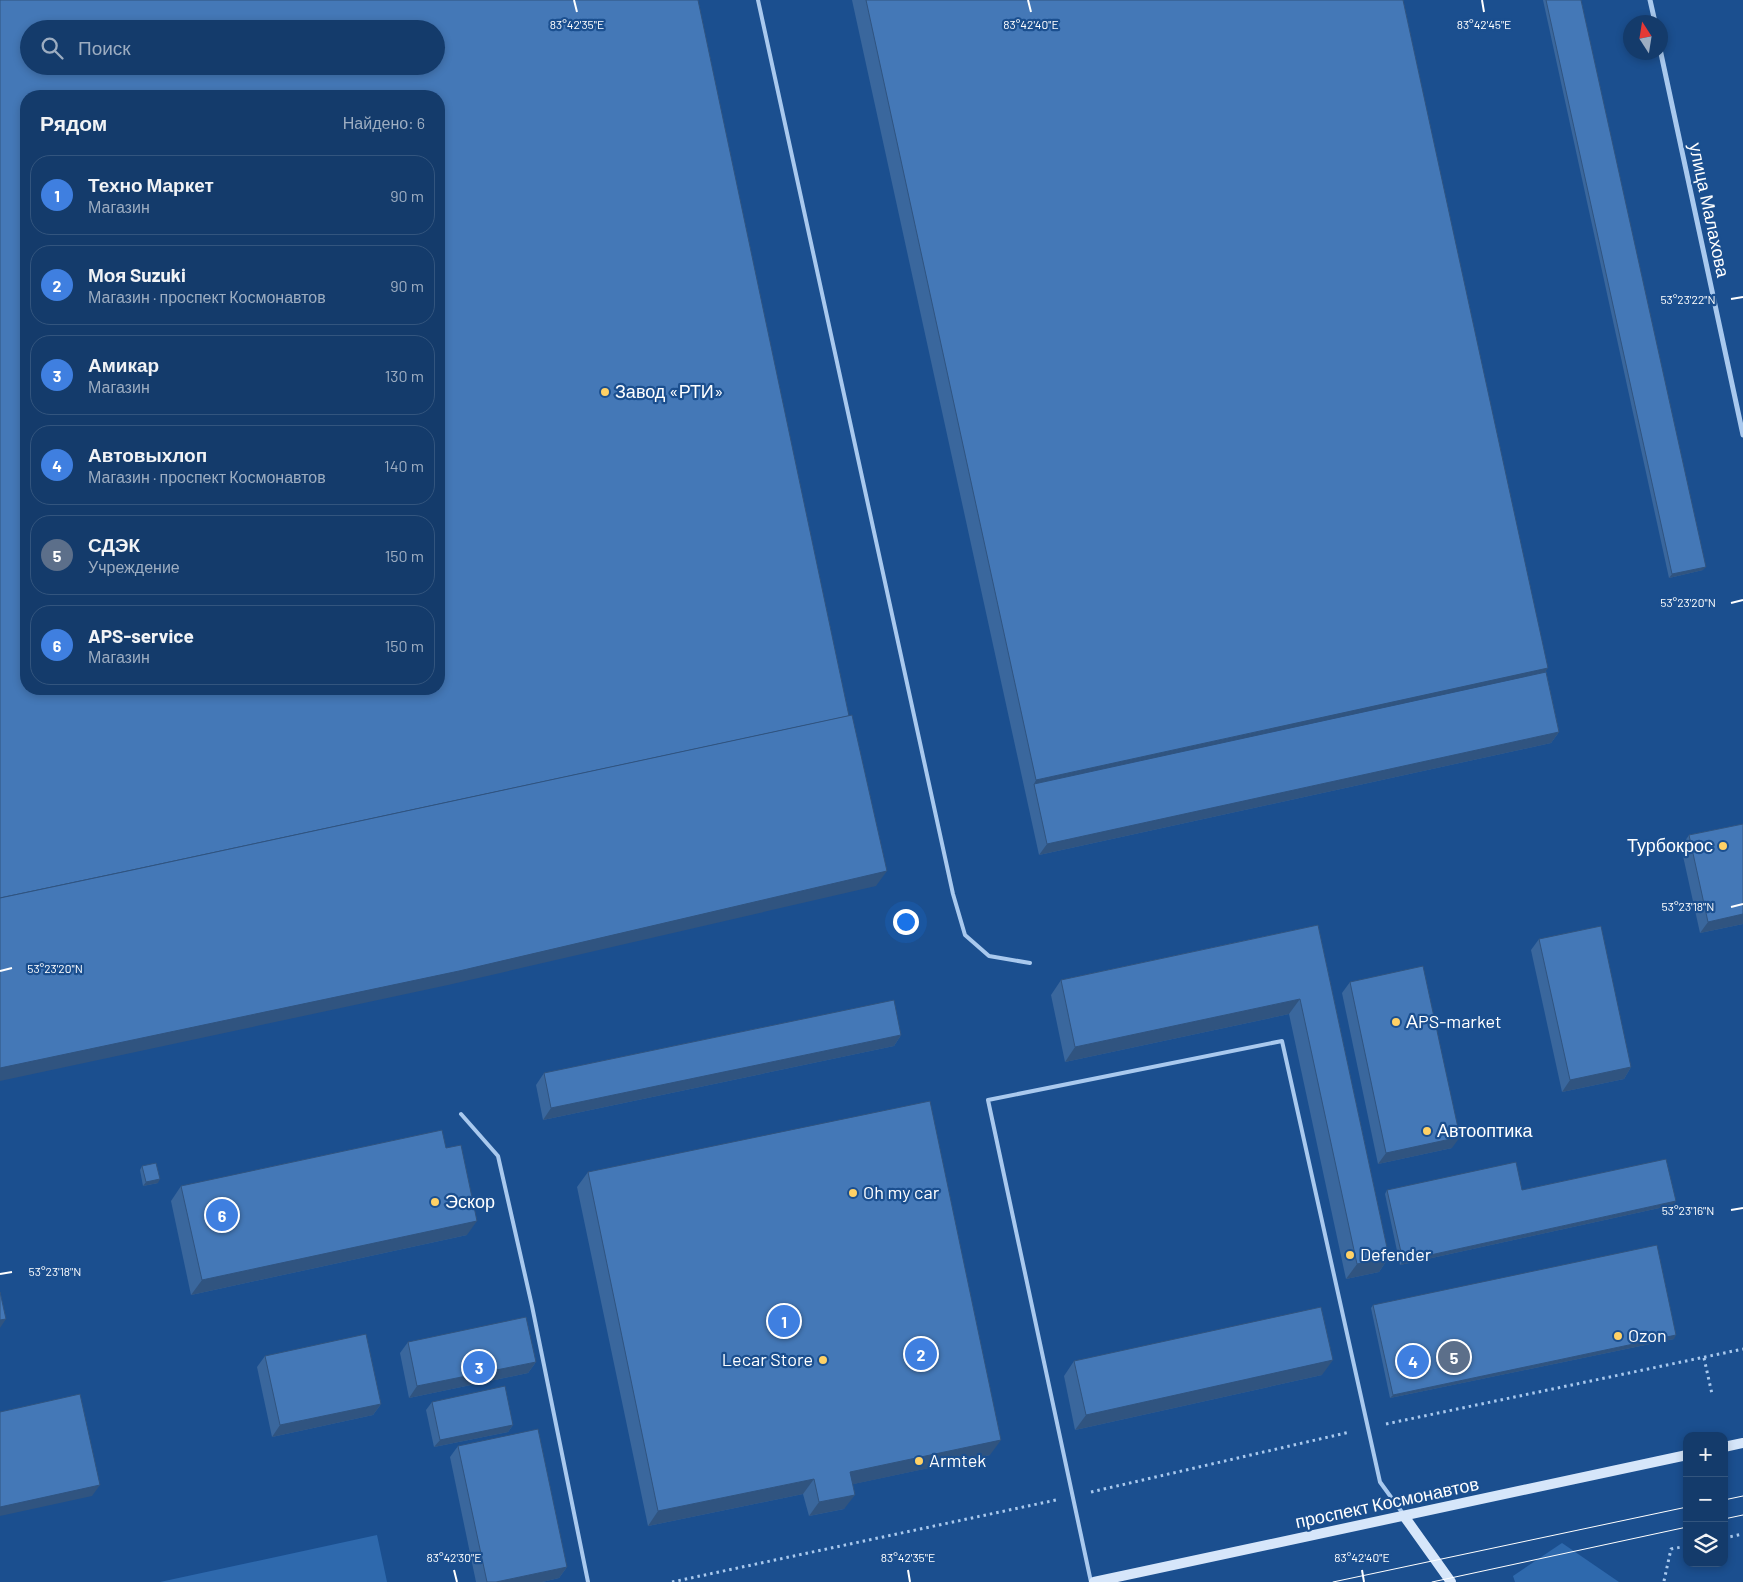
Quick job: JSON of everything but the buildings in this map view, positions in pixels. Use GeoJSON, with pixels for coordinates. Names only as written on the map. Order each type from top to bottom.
{"type":"FeatureCollection","features":[{"type":"Feature","properties":{"kind":"main road"},"geometry":{"type":"LineString","coordinates":[[1728,1446],[1743,1443]]}},
{"type":"Feature","properties":{"kind":"main road","name":"проспект Космонавтов"},"geometry":{"type":"LineString","coordinates":[[1093,1582],[1683,1456]]}},
{"type":"Feature","properties":{"kind":"main road"},"geometry":{"type":"LineString","coordinates":[[1404,1516],[1451,1582]]}},
{"type":"Feature","properties":{"kind":"street"},"geometry":{"type":"LineString","coordinates":[[1650,0],[1653,15]]}},
{"type":"Feature","properties":{"kind":"street","name":"улица Малахова"},"geometry":{"type":"LineString","coordinates":[[1662,60],[1743,435]]}},
{"type":"Feature","properties":{"kind":"lane"},"geometry":{"type":"LineString","coordinates":[[758,0],[953,894],[965,935],[989,956],[1030,963]]}},
{"type":"Feature","properties":{"kind":"lane"},"geometry":{"type":"LineString","coordinates":[[1093,1582],[1072,1496],[988,1100],[1282,1041],[1380,1482],[1404,1516]]}},
{"type":"Feature","properties":{"kind":"lane"},"geometry":{"type":"LineString","coordinates":[[462,1114],[498,1156],[532,1306],[588,1582]]}},
{"type":"Feature","properties":{"kind":"path"},"geometry":{"type":"LineString","coordinates":[[672,1582],[1072,1496],[1368,1428],[1743,1350]]}},
{"type":"Feature","properties":{"kind":"path"},"geometry":{"type":"LineString","coordinates":[[1704,1358],[1712,1394]]}},
{"type":"Feature","properties":{"kind":"path"},"geometry":{"type":"LineString","coordinates":[[1728,1537],[1743,1534]]}},
{"type":"Feature","properties":{"kind":"path"},"geometry":{"type":"LineString","coordinates":[[1664,1581],[1670,1549],[1683,1547]]}},
{"type":"Feature","properties":{"kind":"shaded area"},"geometry":{"type":"Polygon","coordinates":[[[377,1535],[387,1582],[160,1582],[377,1535]]]}},
{"type":"Feature","properties":{"kind":"shaded area"},"geometry":{"type":"Polygon","coordinates":[[[1562,1543],[1619,1582],[1515,1582],[1513,1576],[1562,1543]]]}},
{"type":"Feature","properties":{"kind":"tram line"},"geometry":{"type":"LineString","coordinates":[[1728,1499],[1743,1496]]}},
{"type":"Feature","properties":{"kind":"tram line"},"geometry":{"type":"LineString","coordinates":[[1333,1582],[1683,1508]]}},
{"type":"Feature","properties":{"kind":"tram line"},"geometry":{"type":"LineString","coordinates":[[1728,1518],[1743,1515]]}},
{"type":"Feature","properties":{"kind":"tram line"},"geometry":{"type":"LineString","coordinates":[[1432,1582],[1683,1528]]}},
{"type":"Feature","properties":{"kind":"place","name":"Завод «РТИ»"},"geometry":{"type":"Point","coordinates":[605,392]}},
{"type":"Feature","properties":{"kind":"place","name":"Турбокрос"},"geometry":{"type":"Point","coordinates":[1723,846]}},
{"type":"Feature","properties":{"kind":"place","name":"АPS-market"},"geometry":{"type":"Point","coordinates":[1396,1022]}},
{"type":"Feature","properties":{"kind":"place","name":"Автооптика"},"geometry":{"type":"Point","coordinates":[1427,1131]}},
{"type":"Feature","properties":{"kind":"place","name":"Oh my car"},"geometry":{"type":"Point","coordinates":[853,1193]}},
{"type":"Feature","properties":{"kind":"place","name":"Эскор"},"geometry":{"type":"Point","coordinates":[435,1202]}},
{"type":"Feature","properties":{"kind":"place","name":"APS-service"},"geometry":{"type":"Point","coordinates":[222,1215]}},
{"type":"Feature","properties":{"kind":"place","name":"Defender"},"geometry":{"type":"Point","coordinates":[1350,1255]}},
{"type":"Feature","properties":{"kind":"place","name":"Техно Маркет"},"geometry":{"type":"Point","coordinates":[784,1321]}},
{"type":"Feature","properties":{"kind":"place","name":"Ozon"},"geometry":{"type":"Point","coordinates":[1618,1336]}},
{"type":"Feature","properties":{"kind":"place","name":"Моя Suzuki"},"geometry":{"type":"Point","coordinates":[921,1354]}},
{"type":"Feature","properties":{"kind":"place","name":"СДЭК"},"geometry":{"type":"Point","coordinates":[1454,1357]}},
{"type":"Feature","properties":{"kind":"place","name":"Lecar Store"},"geometry":{"type":"Point","coordinates":[823,1360]}},
{"type":"Feature","properties":{"kind":"place","name":"Автовыхлоп"},"geometry":{"type":"Point","coordinates":[1413,1361]}},
{"type":"Feature","properties":{"kind":"place","name":"Амикар"},"geometry":{"type":"Point","coordinates":[479,1367]}},
{"type":"Feature","properties":{"kind":"place","name":"Armtek"},"geometry":{"type":"Point","coordinates":[919,1461]}}]}
